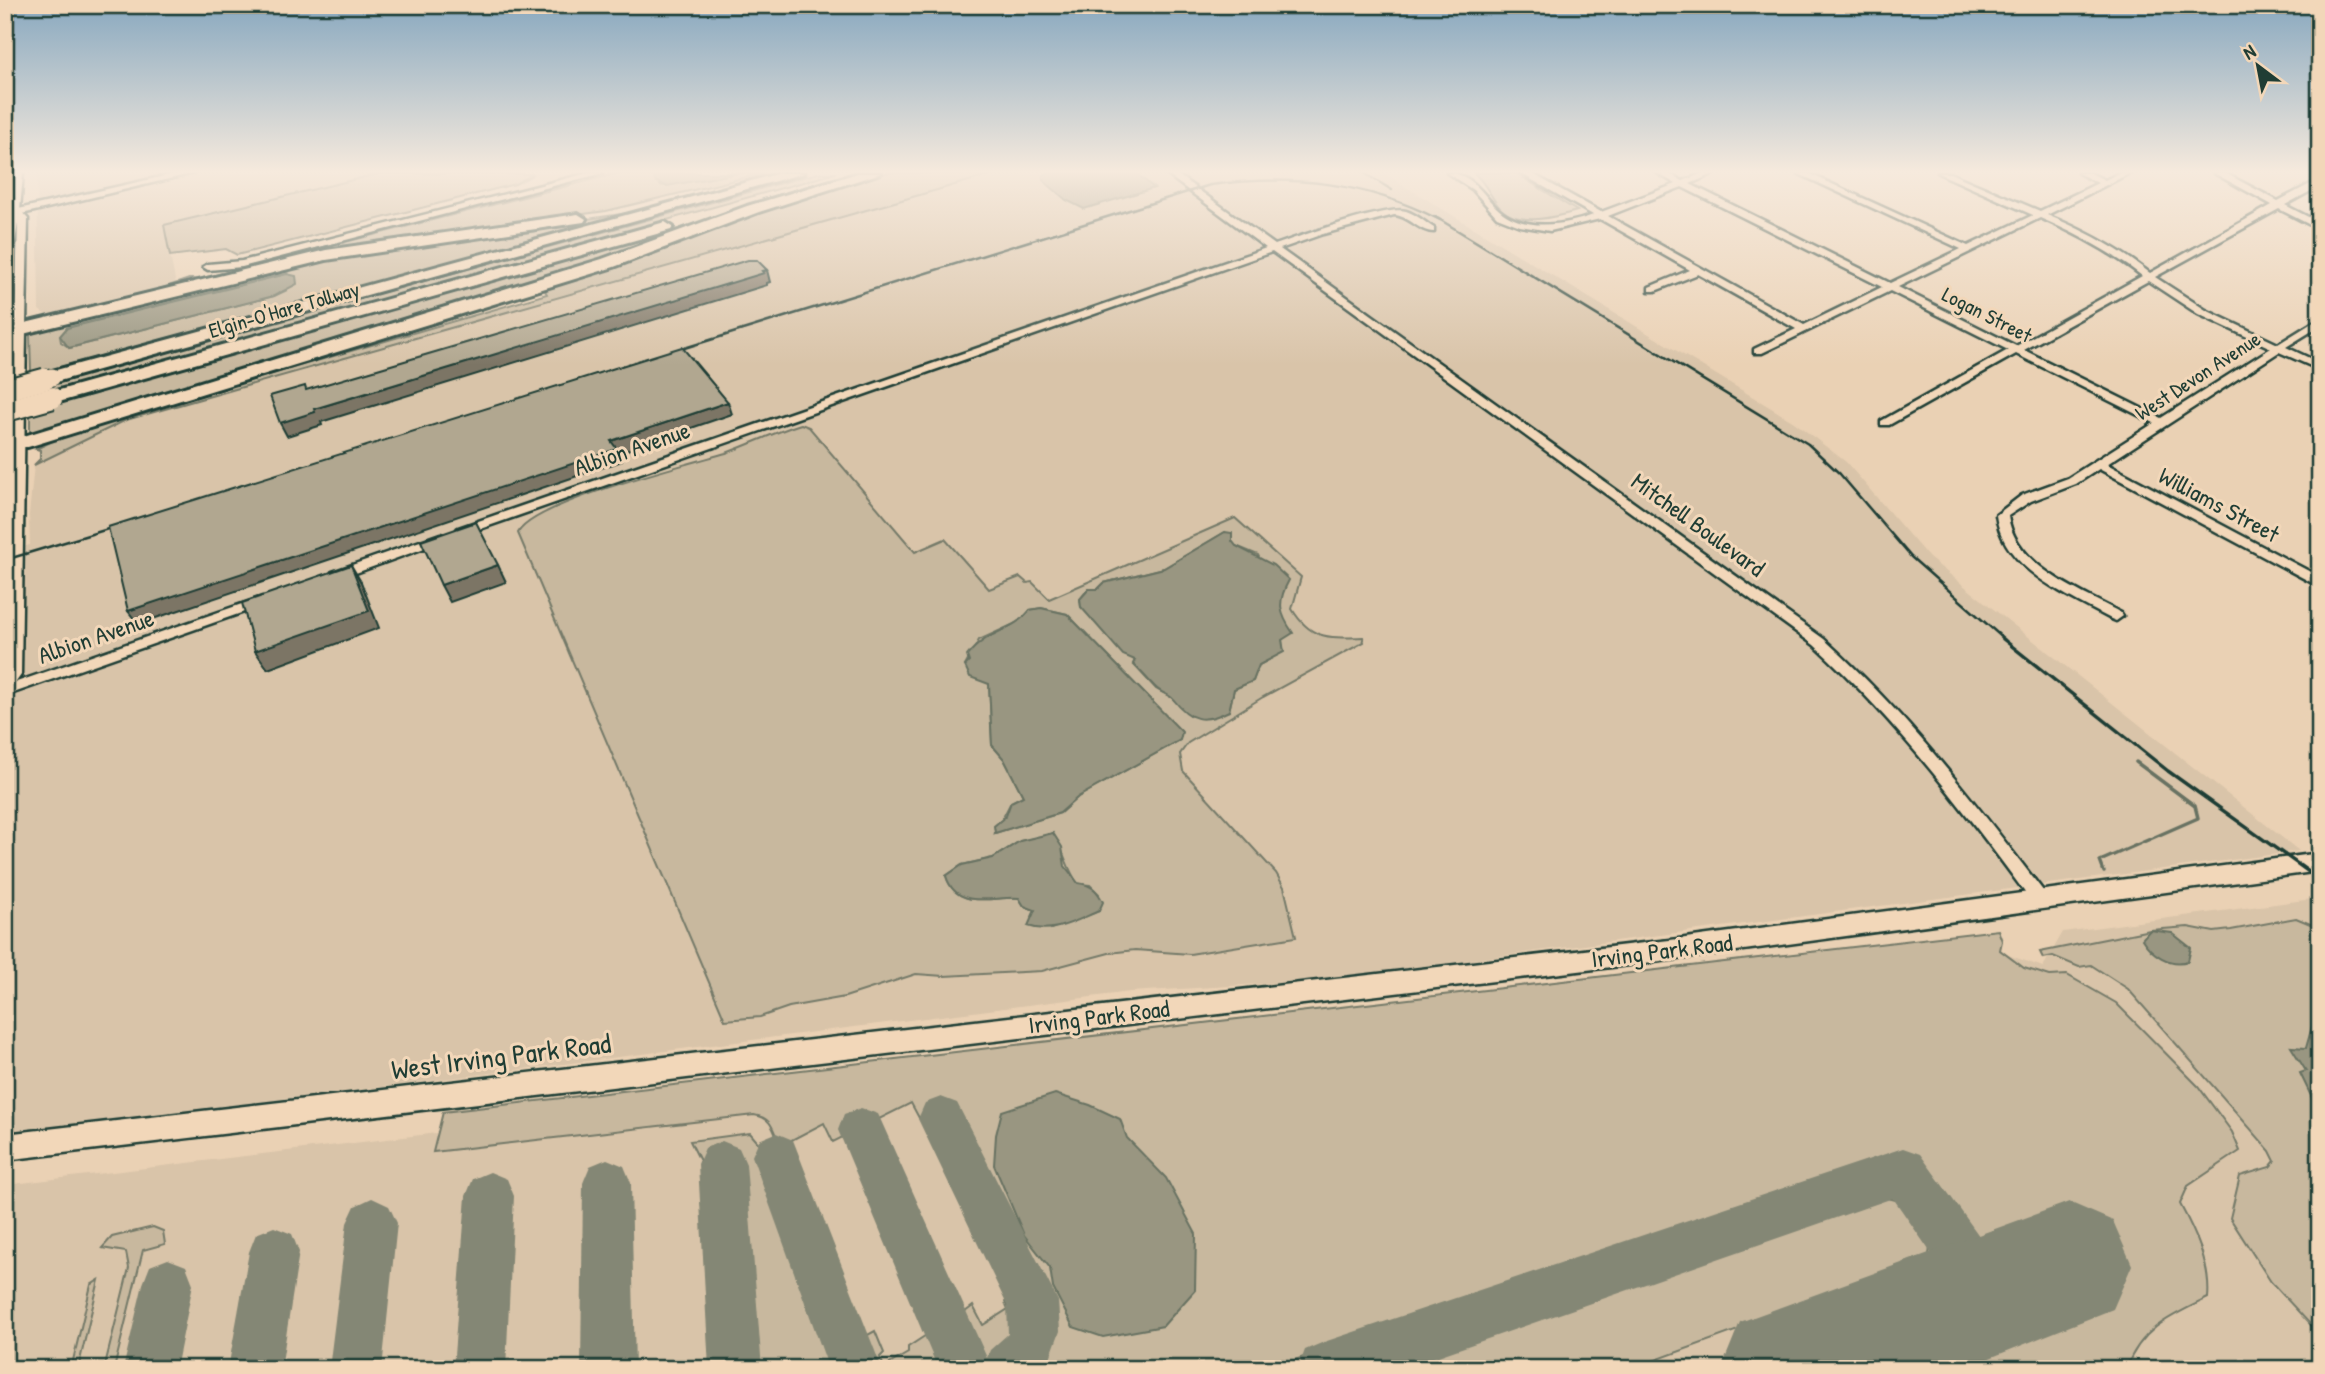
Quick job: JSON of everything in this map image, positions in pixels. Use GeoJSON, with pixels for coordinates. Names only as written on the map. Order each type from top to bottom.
{"type":"FeatureCollection","features":[{"type":"Feature","properties":{"kind":"highway"},"geometry":{"type":"LineString","coordinates":[[23,329],[326,255],[452,237]]}},
{"type":"Feature","properties":{"kind":"highway","name":"Elgin-O'Hare Tollway"},"geometry":{"type":"LineString","coordinates":[[5,390],[563,237]]}},
{"type":"Feature","properties":{"kind":"highway","name":"Elgin-O'Hare Tollway"},"geometry":{"type":"LineString","coordinates":[[5,411],[628,237]]}},
{"type":"Feature","properties":{"kind":"highway"},"geometry":{"type":"LineString","coordinates":[[13,445],[595,267],[676,237]]}},
{"type":"Feature","properties":{"kind":"main road","name":"Irving Park Road"},"geometry":{"type":"LineString","coordinates":[[1003,1029],[1678,949],[2320,863]]}},
{"type":"Feature","properties":{"kind":"main road","name":"West Irving Park Road"},"geometry":{"type":"LineString","coordinates":[[5,1147],[1003,1029]]}},
{"type":"Feature","properties":{"kind":"street"},"geometry":{"type":"LineString","coordinates":[[5,274],[10,237]]}},
{"type":"Feature","properties":{"kind":"street"},"geometry":{"type":"LineString","coordinates":[[5,685],[13,675],[13,445],[23,329],[23,237]]}},
{"type":"Feature","properties":{"kind":"street"},"geometry":{"type":"LineString","coordinates":[[208,267],[242,264],[347,237]]}},
{"type":"Feature","properties":{"kind":"street","name":"Mitchell Boulevard"},"geometry":{"type":"LineString","coordinates":[[1258,237],[1819,642],[1868,685],[1937,764],[2040,901]]}},
{"type":"Feature","properties":{"kind":"street"},"geometry":{"type":"LineString","coordinates":[[1272,247],[1306,237]]}},
{"type":"Feature","properties":{"kind":"street"},"geometry":{"type":"LineString","coordinates":[[1639,237],[1804,329]]}},
{"type":"Feature","properties":{"kind":"street","name":"Logan Street"},"geometry":{"type":"LineString","coordinates":[[1788,237],[2162,423]]}},
{"type":"Feature","properties":{"kind":"street"},"geometry":{"type":"LineString","coordinates":[[1942,237],[1968,249]]}},
{"type":"Feature","properties":{"kind":"street"},"geometry":{"type":"LineString","coordinates":[[1758,351],[1993,237]]}},
{"type":"Feature","properties":{"kind":"street"},"geometry":{"type":"LineString","coordinates":[[2085,237],[2121,255],[2202,312],[2320,367]]}},
{"type":"Feature","properties":{"kind":"street"},"geometry":{"type":"LineString","coordinates":[[1885,424],[2220,237]]}},
{"type":"Feature","properties":{"kind":"street","name":"Albion Avenue"},"geometry":{"type":"LineString","coordinates":[[319,581],[1272,247]]}},
{"type":"Feature","properties":{"kind":"street"},"geometry":{"type":"LineString","coordinates":[[1651,289],[1698,270]]}},
{"type":"Feature","properties":{"kind":"street","name":"West Devon Avenue"},"geometry":{"type":"LineString","coordinates":[[2116,616],[2023,558],[2010,543],[2001,522],[2002,515],[2017,502],[2039,491],[2072,481],[2320,321]]}},
{"type":"Feature","properties":{"kind":"street"},"geometry":{"type":"LineString","coordinates":[[5,334],[23,329]]}},
{"type":"Feature","properties":{"kind":"street","name":"Williams Street"},"geometry":{"type":"LineString","coordinates":[[2098,464],[2320,583]]}},
{"type":"Feature","properties":{"kind":"street","name":"Albion Avenue"},"geometry":{"type":"LineString","coordinates":[[5,691],[281,594]]}},
{"type":"Feature","properties":{"kind":"shaded area"},"geometry":{"type":"Polygon","coordinates":[[[38,237],[166,237],[176,285],[47,316],[39,310],[38,237]]]}},
{"type":"Feature","properties":{"kind":"shaded area"},"geometry":{"type":"Polygon","coordinates":[[[166,237],[307,237],[237,255],[226,249],[170,256],[166,237]]]}},
{"type":"Feature","properties":{"kind":"shaded area"},"geometry":{"type":"Polygon","coordinates":[[[365,237],[413,237],[377,242],[157,290],[189,279],[199,279],[365,237]]]}},
{"type":"Feature","properties":{"kind":"shaded area"},"geometry":{"type":"Polygon","coordinates":[[[469,237],[541,237],[31,375],[30,334],[298,263],[469,237]],[[287,274],[67,328],[60,336],[61,342],[70,348],[274,296],[287,290],[287,274]]]}},
{"type":"Feature","properties":{"kind":"shaded area"},"geometry":{"type":"Polygon","coordinates":[[[584,237],[605,237],[52,391],[31,389],[584,237]]]}},
{"type":"Feature","properties":{"kind":"shaded area"},"geometry":{"type":"Polygon","coordinates":[[[649,237],[667,237],[629,252],[156,398],[30,433],[30,411],[649,237]]]}},
{"type":"Feature","properties":{"kind":"shaded area"},"geometry":{"type":"Polygon","coordinates":[[[687,237],[771,237],[126,420],[34,465],[40,459],[40,450],[36,449],[69,433],[547,294],[543,287],[687,237]]]}},
{"type":"Feature","properties":{"kind":"shaded area"},"geometry":{"type":"Polygon","coordinates":[[[771,237],[1489,237],[1794,422],[1846,462],[1929,558],[2299,851],[1311,981],[1130,992],[5,1135],[5,551],[30,545],[29,515],[34,465],[126,420],[771,237]]]}},
{"type":"Feature","properties":{"kind":"shaded area"},"geometry":{"type":"Polygon","coordinates":[[[287,274],[296,276],[297,284],[274,296],[69,348],[60,336],[67,328],[287,274]]]}},
{"type":"Feature","properties":{"kind":"shaded area"},"geometry":{"type":"Polygon","coordinates":[[[801,424],[809,427],[915,552],[945,539],[989,589],[1020,577],[1027,583],[1032,582],[1049,599],[1235,518],[1301,577],[1292,609],[1306,627],[1330,637],[1363,637],[1364,642],[1263,697],[1188,743],[1180,754],[1183,771],[1276,873],[1284,887],[1296,937],[1190,954],[1135,950],[1109,953],[1042,971],[944,976],[916,974],[845,997],[789,1007],[760,1017],[725,1020],[518,533],[530,521],[580,497],[726,453],[801,424]],[[1225,532],[1164,568],[1104,583],[1098,589],[1088,589],[1080,599],[1081,607],[1135,661],[1133,664],[1156,689],[1171,697],[1191,716],[1229,711],[1234,689],[1253,681],[1259,665],[1283,652],[1279,599],[1258,555],[1236,546],[1225,532]],[[1041,608],[1030,610],[1023,620],[979,640],[965,666],[989,684],[992,745],[1004,759],[1023,796],[1011,802],[995,833],[1060,813],[1078,797],[1180,740],[1181,731],[1067,614],[1041,608]],[[1053,834],[1020,841],[993,858],[962,865],[946,876],[951,887],[967,898],[1019,898],[1024,906],[1035,910],[1051,929],[1099,911],[1099,894],[1090,885],[1078,884],[1053,834]]]}},
{"type":"Feature","properties":{"kind":"shaded area"},"geometry":{"type":"Polygon","coordinates":[[[1225,532],[1232,533],[1232,541],[1236,546],[1273,565],[1289,580],[1281,607],[1293,633],[1282,640],[1284,652],[1259,665],[1253,681],[1234,689],[1229,711],[1204,719],[1191,716],[1171,697],[1157,689],[1133,664],[1135,660],[1123,655],[1081,607],[1080,599],[1089,589],[1098,589],[1104,583],[1164,568],[1225,532]]]}},
{"type":"Feature","properties":{"kind":"shaded area"},"geometry":{"type":"Polygon","coordinates":[[[1041,608],[1067,614],[1182,732],[1180,740],[1078,797],[1060,813],[995,833],[994,826],[1006,816],[1011,802],[1023,796],[1004,759],[992,745],[989,684],[970,677],[965,666],[969,662],[967,656],[983,641],[1016,623],[1030,610],[1041,608]]]}},
{"type":"Feature","properties":{"kind":"shaded area"},"geometry":{"type":"Polygon","coordinates":[[[1053,833],[1062,847],[1065,866],[1078,883],[1087,885],[1101,898],[1103,902],[1099,911],[1055,928],[1037,928],[1028,926],[1035,910],[1024,906],[1019,898],[967,898],[951,887],[946,876],[962,865],[993,858],[1020,841],[1053,833]]]}},
{"type":"Feature","properties":{"kind":"shaded area"},"geometry":{"type":"Polygon","coordinates":[[[2320,898],[2320,1369],[5,1369],[5,1185],[1985,947],[2043,967],[2063,932],[2320,898]]]}},
{"type":"Feature","properties":{"kind":"shaded area"},"geometry":{"type":"Polygon","coordinates":[[[2296,918],[2320,928],[2320,1335],[2271,1282],[2230,1218],[2240,1176],[2270,1167],[2275,1161],[2270,1151],[2128,989],[2091,965],[2079,967],[2053,956],[2043,958],[2040,952],[2150,930],[2188,927],[2214,932],[2296,918]]]}},
{"type":"Feature","properties":{"kind":"shaded area"},"geometry":{"type":"Polygon","coordinates":[[[1998,930],[2002,941],[2000,950],[2024,968],[2050,976],[2067,975],[2116,1003],[2198,1086],[2232,1132],[2240,1151],[2188,1186],[2180,1204],[2204,1261],[2208,1298],[2170,1318],[2149,1333],[2132,1355],[2126,1369],[1943,1369],[2107,1306],[2042,1222],[1974,1247],[1906,1155],[1268,1369],[1034,1369],[1047,1348],[1050,1323],[1024,1235],[948,1105],[919,1118],[911,1103],[833,1142],[824,1123],[780,1146],[769,1122],[754,1115],[433,1152],[443,1112],[1998,930]]]}},
{"type":"Feature","properties":{"kind":"shaded area"},"geometry":{"type":"Polygon","coordinates":[[[2150,930],[2172,933],[2191,948],[2188,961],[2168,961],[2150,950],[2142,939],[2150,930]]]}},
{"type":"Feature","properties":{"kind":"shaded area"},"geometry":{"type":"Polygon","coordinates":[[[2313,1023],[2320,1025],[2320,1116],[2314,1111],[2313,1100],[2300,1073],[2306,1071],[2291,1047],[2306,1048],[2313,1023]]]}},
{"type":"Feature","properties":{"kind":"shaded area"},"geometry":{"type":"Polygon","coordinates":[[[1055,1094],[1090,1105],[1120,1119],[1127,1138],[1166,1178],[1196,1234],[1195,1290],[1163,1326],[1103,1337],[1073,1327],[1053,1288],[1050,1268],[1024,1235],[994,1165],[996,1135],[1002,1111],[1055,1094]]]}},
{"type":"Feature","properties":{"kind":"shaded area"},"geometry":{"type":"Polygon","coordinates":[[[750,1133],[761,1146],[845,1369],[754,1369],[739,1154],[702,1165],[690,1141],[750,1133]]]}},
{"type":"Feature","properties":{"kind":"shaded area"},"geometry":{"type":"Polygon","coordinates":[[[1886,1198],[1907,1205],[1923,1219],[1930,1239],[1927,1261],[1631,1369],[1386,1369],[1886,1198]]]}},
{"type":"Feature","properties":{"kind":"shaded area"},"geometry":{"type":"Polygon","coordinates":[[[153,1227],[163,1231],[165,1244],[143,1250],[114,1369],[104,1369],[129,1268],[126,1252],[102,1248],[112,1237],[153,1227]]]}},
{"type":"Feature","properties":{"kind":"shaded area"},"geometry":{"type":"Polygon","coordinates":[[[99,1280],[78,1369],[71,1369],[91,1285],[99,1280]]]}},
{"type":"Feature","properties":{"kind":"shaded area"},"geometry":{"type":"Polygon","coordinates":[[[1015,1295],[1026,1321],[1023,1340],[1008,1355],[983,1364],[963,1335],[957,1318],[973,1306],[983,1325],[1008,1309],[1005,1302],[1015,1295]]]}},
{"type":"Feature","properties":{"kind":"shaded area"},"geometry":{"type":"Polygon","coordinates":[[[875,1331],[884,1353],[880,1357],[884,1367],[908,1353],[908,1347],[931,1332],[946,1344],[948,1368],[868,1369],[860,1343],[864,1337],[875,1331]]]}},
{"type":"Feature","properties":{"kind":"building"},"geometry":{"type":"Polygon","coordinates":[[[748,260],[757,260],[767,270],[314,409],[315,412],[280,423],[270,396],[305,386],[306,390],[748,260]]]}},
{"type":"Feature","properties":{"kind":"building"},"geometry":{"type":"Polygon","coordinates":[[[682,347],[728,402],[611,441],[617,449],[128,611],[108,527],[682,347]]]}},
{"type":"Feature","properties":{"kind":"building"},"geometry":{"type":"Polygon","coordinates":[[[476,522],[498,565],[441,585],[421,541],[476,522]]]}},
{"type":"Feature","properties":{"kind":"building"},"geometry":{"type":"Polygon","coordinates":[[[351,565],[369,611],[255,651],[242,603],[351,565]]]}},
{"type":"Feature","properties":{"kind":"waterway"},"geometry":{"type":"LineString","coordinates":[[2104,872],[2100,861],[2198,818],[2195,806],[2136,762]]}},
{"type":"Feature","properties":{"kind":"taxiway"},"geometry":{"type":"LineString","coordinates":[[941,1119],[1032,1301],[1035,1321],[1032,1340],[1024,1355],[1009,1369]]}},
{"type":"Feature","properties":{"kind":"taxiway"},"geometry":{"type":"LineString","coordinates":[[861,1130],[965,1369]]}},
{"type":"Feature","properties":{"kind":"taxiway"},"geometry":{"type":"LineString","coordinates":[[776,1156],[856,1369]]}},
{"type":"Feature","properties":{"kind":"taxiway"},"geometry":{"type":"LineString","coordinates":[[722,1164],[736,1369]]}},
{"type":"Feature","properties":{"kind":"taxiway"},"geometry":{"type":"LineString","coordinates":[[1324,1369],[1903,1171],[1990,1294]]}},
{"type":"Feature","properties":{"kind":"taxiway"},"geometry":{"type":"LineString","coordinates":[[607,1183],[608,1369]]}},
{"type":"Feature","properties":{"kind":"taxiway"},"geometry":{"type":"LineString","coordinates":[[479,1369],[490,1196]]}},
{"type":"Feature","properties":{"kind":"taxiway"},"geometry":{"type":"LineString","coordinates":[[355,1369],[372,1223]]}},
{"type":"Feature","properties":{"kind":"taxiway"},"geometry":{"type":"LineString","coordinates":[[254,1369],[274,1252]]}},
{"type":"Feature","properties":{"kind":"taxiway"},"geometry":{"type":"LineString","coordinates":[[149,1369],[168,1284]]}},
{"type":"Feature","properties":{"kind":"runway"},"geometry":{"type":"LineString","coordinates":[[1787,1369],[2069,1265]]}},
{"type":"Feature","properties":{"kind":"railway"},"geometry":{"type":"LineString","coordinates":[[665,354],[1042,237]]}},
{"type":"Feature","properties":{"kind":"railway"},"geometry":{"type":"LineString","coordinates":[[1469,237],[1808,444],[1840,474],[1911,557],[2005,640]]}},
{"type":"Feature","properties":{"kind":"railway"},"geometry":{"type":"LineString","coordinates":[[5,560],[128,523]]}},
{"type":"Feature","properties":{"kind":"railway"},"geometry":{"type":"LineString","coordinates":[[2003,639],[2168,771],[2320,880]]}}]}
